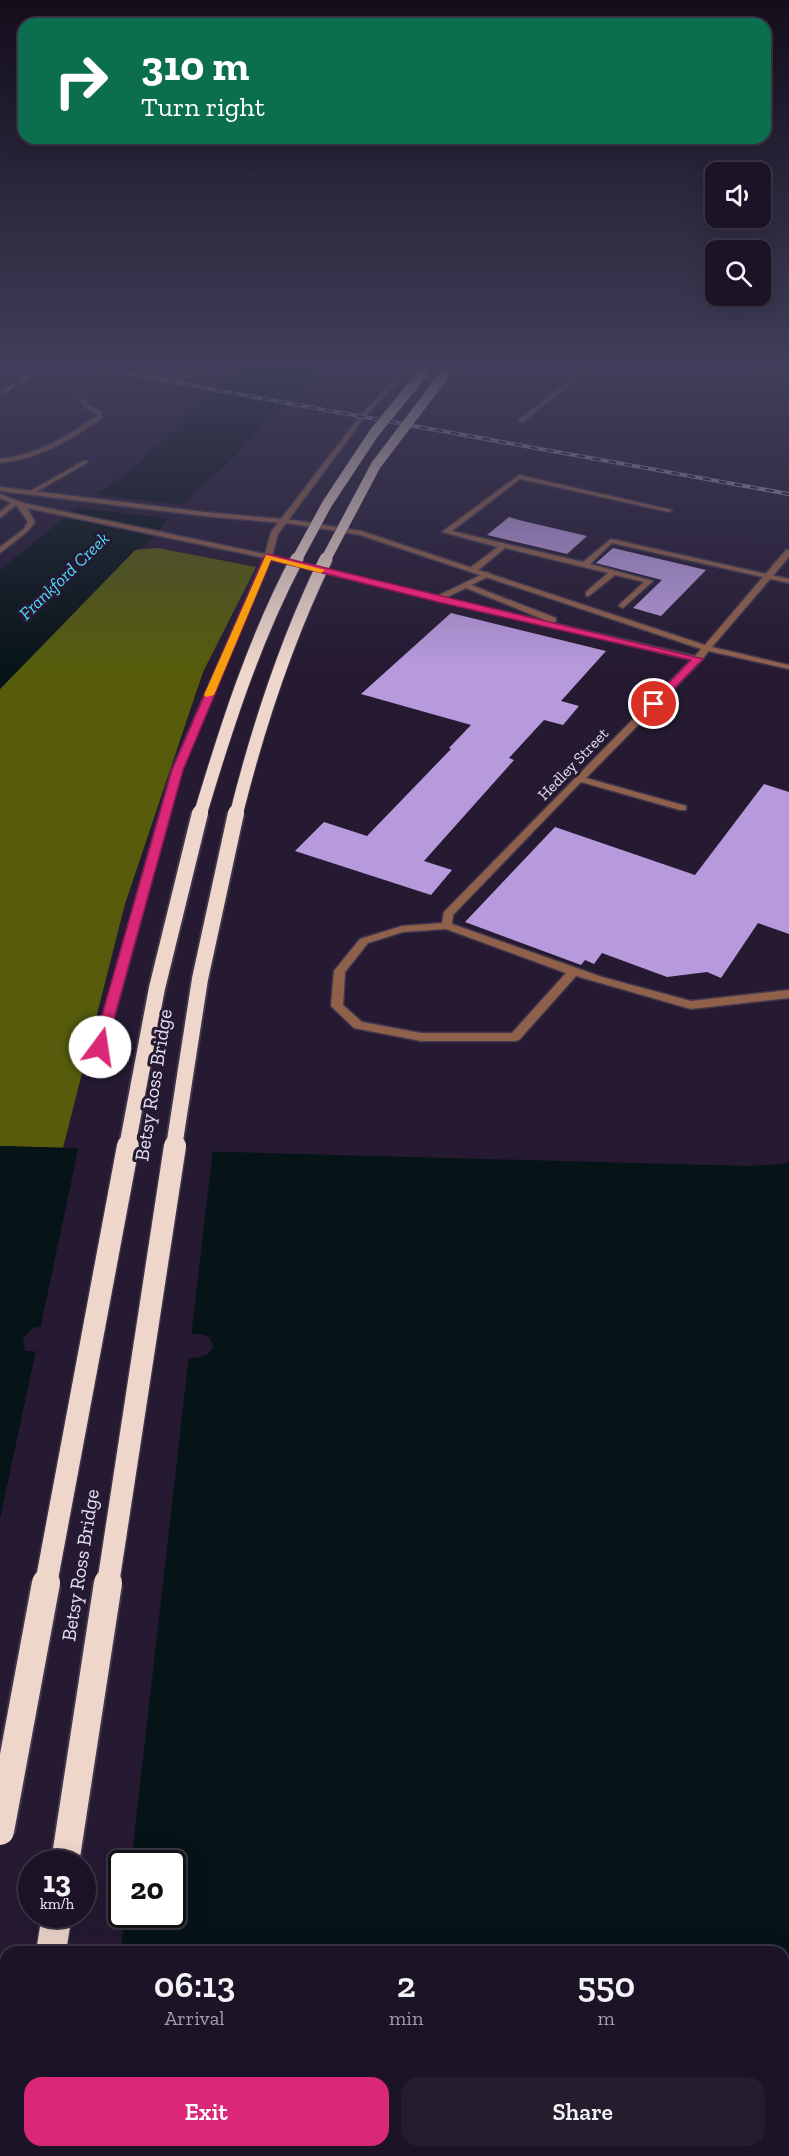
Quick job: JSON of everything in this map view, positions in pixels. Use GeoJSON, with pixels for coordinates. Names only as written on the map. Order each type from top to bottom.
{"type":"FeatureCollection","features":[{"type":"Feature","properties":{"kind":"highway","name":"Betsy Ross Bridge"},"geometry":{"type":"LineString","coordinates":[[0,1831],[151,1018],[180,885],[205,798],[241,689],[292,570],[350,468]]}},
{"type":"Feature","properties":{"kind":"highway","name":"Betsy Ross Bridge"},"geometry":{"type":"LineString","coordinates":[[67,1850],[200,979],[239,800],[275,683],[319,571],[375,468]]}},
{"type":"Feature","properties":{"kind":"highway"},"geometry":{"type":"LineString","coordinates":[[52,1946],[55,1928]]}},
{"type":"Feature","properties":{"kind":"street"},"geometry":{"type":"LineString","coordinates":[[30,493],[75,468]]}},
{"type":"Feature","properties":{"kind":"street"},"geometry":{"type":"LineString","coordinates":[[100,1047],[177,770],[268,557],[274,534],[325,468]]}},
{"type":"Feature","properties":{"kind":"street"},"geometry":{"type":"LineString","coordinates":[[623,606],[649,581],[446,532],[519,477],[669,510]]}},
{"type":"Feature","properties":{"kind":"street"},"geometry":{"type":"LineString","coordinates":[[0,489],[204,514],[286,521],[361,533],[707,648],[789,667]]}},
{"type":"Feature","properties":{"kind":"street"},"geometry":{"type":"LineString","coordinates":[[0,496],[18,504],[268,557],[698,659]]}},
{"type":"Feature","properties":{"kind":"street"},"geometry":{"type":"LineString","coordinates":[[0,516],[18,504]]}},
{"type":"Feature","properties":{"kind":"street"},"geometry":{"type":"LineString","coordinates":[[0,551],[26,530],[32,522],[18,504]]}},
{"type":"Feature","properties":{"kind":"street"},"geometry":{"type":"LineString","coordinates":[[585,565],[611,542],[789,581]]}},
{"type":"Feature","properties":{"kind":"street"},"geometry":{"type":"LineString","coordinates":[[474,569],[504,546]]}},
{"type":"Feature","properties":{"kind":"street","name":"Hedley Street"},"geometry":{"type":"LineString","coordinates":[[447,926],[448,914],[698,659],[789,552]]}},
{"type":"Feature","properties":{"kind":"street"},"geometry":{"type":"LineString","coordinates":[[589,594],[613,572]]}},
{"type":"Feature","properties":{"kind":"street"},"geometry":{"type":"LineString","coordinates":[[438,599],[487,574]]}},
{"type":"Feature","properties":{"kind":"street"},"geometry":{"type":"LineString","coordinates":[[465,585],[530,609],[579,631]]}},
{"type":"Feature","properties":{"kind":"street"},"geometry":{"type":"LineString","coordinates":[[580,779],[683,808]]}},
{"type":"Feature","properties":{"kind":"street"},"geometry":{"type":"LineString","coordinates":[[573,972],[515,1037],[411,1035],[358,1025],[337,1006],[340,971],[364,941],[402,929],[447,926],[573,972],[691,1005],[789,994]]}},
{"type":"Feature","properties":{"kind":"green space"},"geometry":{"type":"Polygon","coordinates":[[[158,548],[256,567],[203,672],[125,904],[63,1148],[0,1146],[0,689],[135,550],[158,548]]]}},
{"type":"Feature","properties":{"kind":"water","name":"Frankford Creek"},"geometry":{"type":"Polygon","coordinates":[[[134,468],[222,468],[180,506],[144,547],[135,550],[0,689],[0,570],[74,510],[134,468]]]}},
{"type":"Feature","properties":{"kind":"water"},"geometry":{"type":"Polygon","coordinates":[[[0,1146],[748,1166],[789,1162],[789,1946],[0,1946],[0,1146]],[[39,1327],[33,1328],[23,1339],[25,1351],[196,1358],[206,1355],[214,1347],[208,1336],[39,1327]]]}},
{"type":"Feature","properties":{"kind":"pier"},"geometry":{"type":"Polygon","coordinates":[[[92,494],[186,505],[173,519],[74,507],[92,494]]]}},
{"type":"Feature","properties":{"kind":"pier"},"geometry":{"type":"Polygon","coordinates":[[[79,1145],[213,1149],[191,1337],[40,1330],[79,1145]]]}},
{"type":"Feature","properties":{"kind":"pier"},"geometry":{"type":"Polygon","coordinates":[[[36,1350],[189,1355],[132,1850],[108,1850],[108,1928],[123,1928],[122,1946],[0,1946],[0,1519],[36,1350]]]}},
{"type":"Feature","properties":{"kind":"building"},"geometry":{"type":"Polygon","coordinates":[[[509,517],[587,536],[567,554],[487,535],[509,517]]]}},
{"type":"Feature","properties":{"kind":"building"},"geometry":{"type":"Polygon","coordinates":[[[613,548],[706,570],[661,616],[633,608],[662,580],[596,563],[613,548]]]}},
{"type":"Feature","properties":{"kind":"building"},"geometry":{"type":"Polygon","coordinates":[[[451,613],[606,651],[561,701],[579,706],[563,725],[544,720],[509,758],[514,760],[424,861],[452,870],[431,895],[295,851],[324,822],[367,836],[451,749],[449,748],[471,725],[361,694],[451,613]]]}},
{"type":"Feature","properties":{"kind":"building"},"geometry":{"type":"Polygon","coordinates":[[[764,784],[789,792],[789,934],[758,923],[721,978],[707,972],[667,977],[602,953],[594,964],[585,960],[581,965],[465,922],[555,827],[695,875],[764,784]]]}},
{"type":"Feature","properties":{"kind":"railway"},"geometry":{"type":"LineString","coordinates":[[644,468],[789,494]]}},
{"type":"Feature","properties":{"kind":"slow traffic"},"geometry":{"type":"LineString","coordinates":[[209,695],[268,557],[321,570]]}},
{"type":"Feature","properties":{"kind":"route"},"geometry":{"type":"LineString","coordinates":[[100,1047],[177,770],[268,557],[698,659],[654,704]]}}]}
